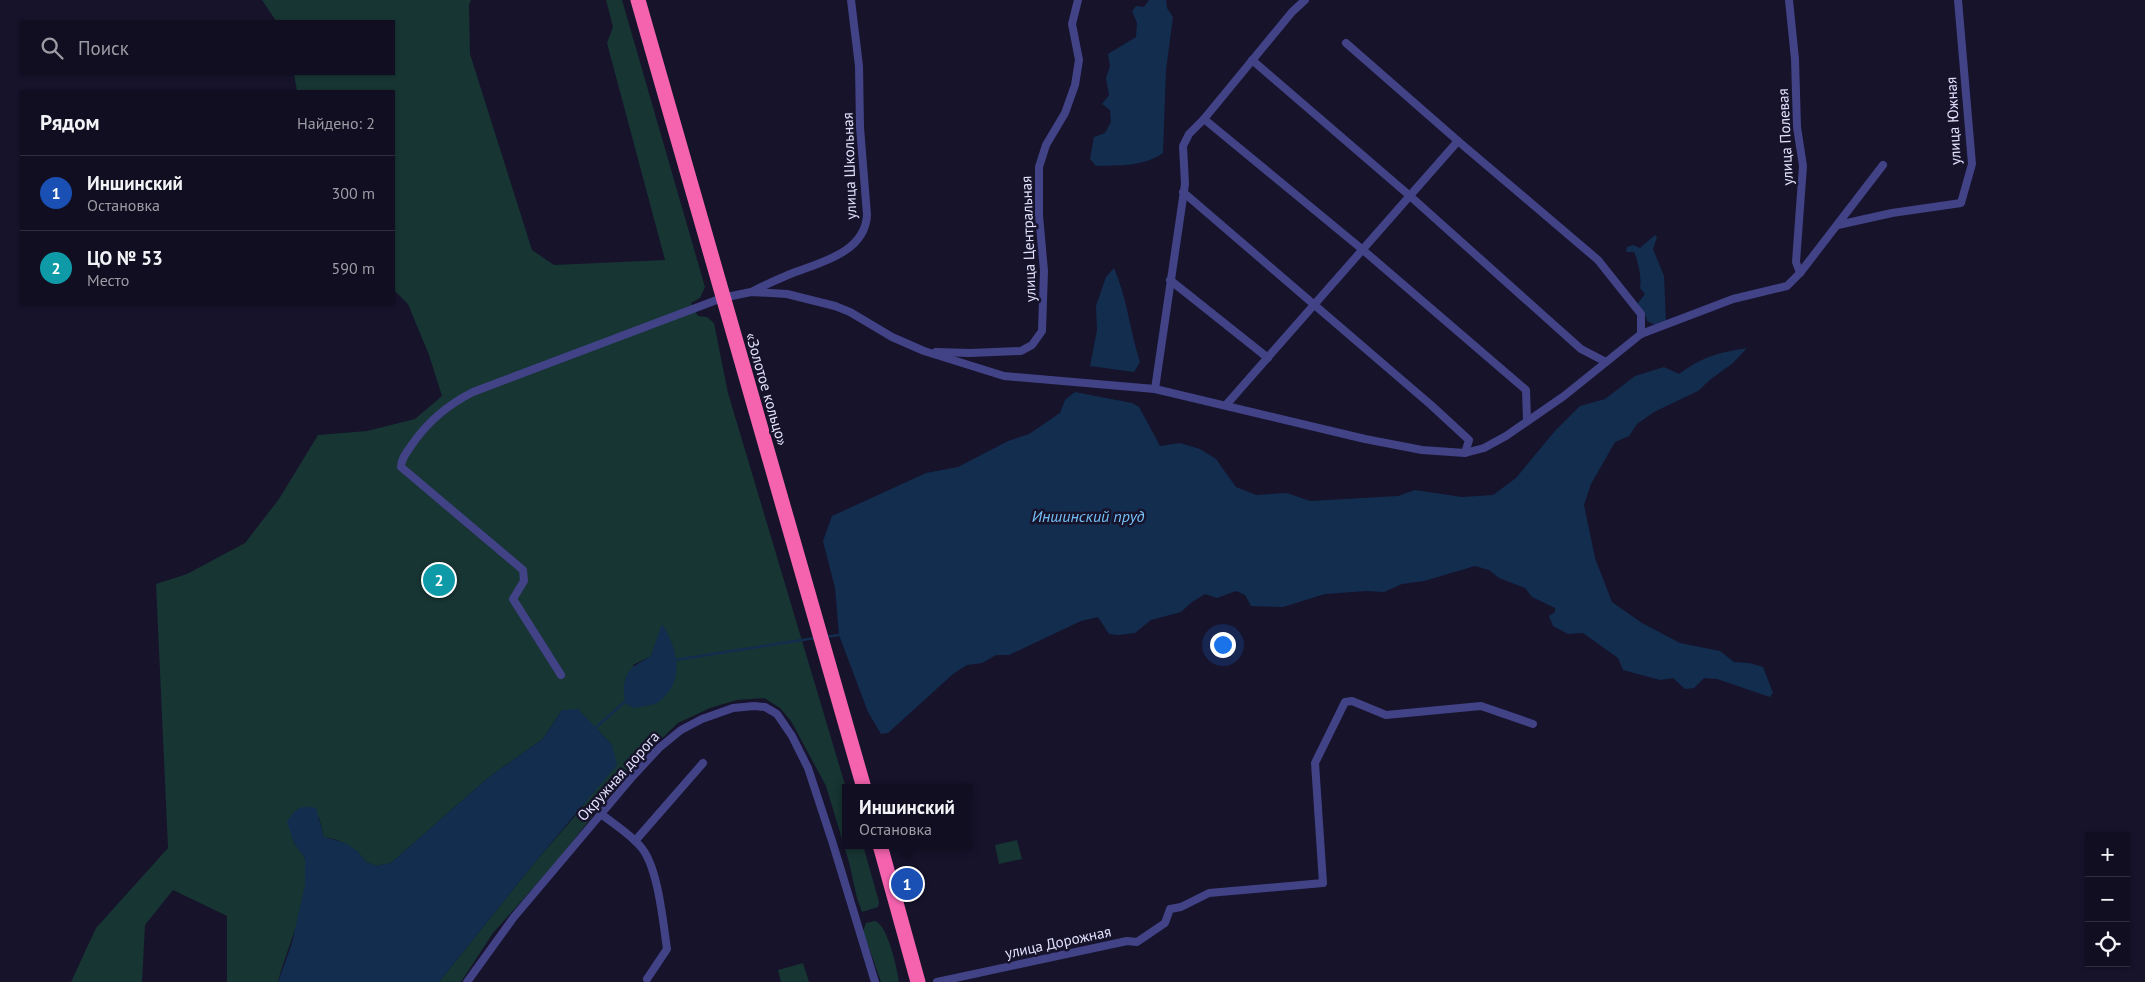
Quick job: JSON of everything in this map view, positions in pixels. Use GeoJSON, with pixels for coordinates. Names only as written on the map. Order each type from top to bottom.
{"type":"FeatureCollection","features":[{"type":"Feature","properties":{"kind":"highway","name":"«Золотое кольцо»"},"geometry":{"type":"LineString","coordinates":[[638,0],[863,784]]}},
{"type":"Feature","properties":{"kind":"highway"},"geometry":{"type":"LineString","coordinates":[[881,849],[918,982]]}},
{"type":"Feature","properties":{"kind":"street","name":"улица Школьная"},"geometry":{"type":"LineString","coordinates":[[751,292],[841,254],[856,241],[866,224],[867,215],[860,127],[859,66],[851,0]]}},
{"type":"Feature","properties":{"kind":"street","name":"улица Центральная"},"geometry":{"type":"LineString","coordinates":[[924,351],[970,353],[1021,351],[1032,345],[1042,331],[1044,271],[1039,215],[1039,167],[1046,145],[1065,113],[1074,92],[1079,60],[1072,24],[1078,0]]}},
{"type":"Feature","properties":{"kind":"street"},"geometry":{"type":"LineString","coordinates":[[1155,389],[1183,192],[1183,146],[1189,134],[1204,119],[1292,12],[1306,0]]}},
{"type":"Feature","properties":{"kind":"street","name":"улица Полевая"},"geometry":{"type":"LineString","coordinates":[[1788,0],[1795,59],[1797,127],[1803,166],[1796,262],[1800,273]]}},
{"type":"Feature","properties":{"kind":"street","name":"улица Южная"},"geometry":{"type":"LineString","coordinates":[[1838,225],[1892,213],[1961,203],[1972,164],[1958,0]]}},
{"type":"Feature","properties":{"kind":"street"},"geometry":{"type":"LineString","coordinates":[[1346,43],[1458,142],[1598,260],[1641,314],[1641,334]]}},
{"type":"Feature","properties":{"kind":"street"},"geometry":{"type":"LineString","coordinates":[[1252,60],[1410,196],[1581,349],[1606,362]]}},
{"type":"Feature","properties":{"kind":"street"},"geometry":{"type":"LineString","coordinates":[[1204,119],[1363,250],[1526,390],[1527,421]]}},
{"type":"Feature","properties":{"kind":"street"},"geometry":{"type":"LineString","coordinates":[[1226,405],[1458,142]]}},
{"type":"Feature","properties":{"kind":"street"},"geometry":{"type":"LineString","coordinates":[[561,675],[512,599],[524,581],[523,570],[402,470],[402,459],[433,419],[453,403],[473,392],[722,298],[751,292],[787,294],[836,306],[850,312],[892,337],[924,351],[1004,376],[1155,389],[1365,439],[1422,450],[1466,452],[1484,448],[1527,421],[1564,396],[1641,334],[1733,300],[1787,286],[1800,273],[1883,165]]}},
{"type":"Feature","properties":{"kind":"street"},"geometry":{"type":"LineString","coordinates":[[1183,192],[1315,304],[1469,440],[1466,452]]}},
{"type":"Feature","properties":{"kind":"street"},"geometry":{"type":"LineString","coordinates":[[1170,280],[1268,358]]}},
{"type":"Feature","properties":{"kind":"street","name":"улица Дорожная"},"geometry":{"type":"LineString","coordinates":[[937,982],[1127,941],[1137,942],[1165,923],[1170,909],[1181,907],[1209,893],[1323,883],[1315,763],[1344,702],[1352,701],[1386,715],[1480,706],[1533,724]]}},
{"type":"Feature","properties":{"kind":"street","name":"Окружная дорога"},"geometry":{"type":"LineString","coordinates":[[467,982],[514,917],[643,764],[681,730],[702,719],[733,708],[754,706],[771,710],[784,723],[792,736],[816,791],[875,982]]}},
{"type":"Feature","properties":{"kind":"street"},"geometry":{"type":"LineString","coordinates":[[635,841],[704,763]]}},
{"type":"Feature","properties":{"kind":"street"},"geometry":{"type":"LineString","coordinates":[[601,814],[635,841],[645,852],[650,862],[667,949],[647,981]]}},
{"type":"Feature","properties":{"kind":"green space"},"geometry":{"type":"Polygon","coordinates":[[[262,0],[471,0],[469,5],[470,54],[532,250],[554,265],[665,260],[607,43],[613,27],[606,0],[622,0],[705,287],[700,298],[691,303],[698,316],[707,317],[714,323],[728,393],[845,784],[842,784],[842,839],[826,786],[791,721],[780,708],[764,698],[737,700],[710,708],[678,723],[631,768],[553,866],[493,933],[461,982],[439,982],[535,862],[582,808],[612,745],[595,727],[562,710],[543,739],[489,777],[391,863],[376,866],[366,862],[357,851],[337,840],[324,837],[319,818],[294,843],[305,859],[307,873],[298,921],[278,982],[227,982],[227,916],[173,890],[145,925],[142,982],[71,982],[96,928],[168,848],[156,584],[187,574],[245,543],[279,499],[318,435],[367,431],[415,419],[442,396],[429,355],[408,304],[395,291],[395,90],[297,90],[294,75],[395,75],[395,20],[275,20],[262,0]],[[663,624],[651,656],[633,665],[659,702],[663,624]]]}},
{"type":"Feature","properties":{"kind":"green space"},"geometry":{"type":"Polygon","coordinates":[[[1017,840],[1022,859],[999,864],[995,845],[1017,840]]]}},
{"type":"Feature","properties":{"kind":"green space"},"geometry":{"type":"Polygon","coordinates":[[[845,849],[864,849],[879,902],[878,907],[862,912],[845,849]]]}},
{"type":"Feature","properties":{"kind":"green space"},"geometry":{"type":"Polygon","coordinates":[[[875,921],[880,924],[888,939],[899,982],[881,982],[863,931],[866,923],[875,921]]]}},
{"type":"Feature","properties":{"kind":"green space"},"geometry":{"type":"Polygon","coordinates":[[[803,963],[809,982],[781,982],[778,970],[803,963]]]}},
{"type":"Feature","properties":{"kind":"water"},"geometry":{"type":"Polygon","coordinates":[[[1149,0],[1166,0],[1167,8],[1173,17],[1166,70],[1163,153],[1155,158],[1139,163],[1096,166],[1090,159],[1094,137],[1105,133],[1111,122],[1110,110],[1102,104],[1109,95],[1106,78],[1110,66],[1108,54],[1136,37],[1137,23],[1132,11],[1136,6],[1144,7],[1149,0]]]}},
{"type":"Feature","properties":{"kind":"water"},"geometry":{"type":"Polygon","coordinates":[[[1655,235],[1657,237],[1653,249],[1664,276],[1666,322],[1655,325],[1647,321],[1646,316],[1642,315],[1638,303],[1645,294],[1640,288],[1638,265],[1634,252],[1626,252],[1627,247],[1633,245],[1640,248],[1655,235]]]}},
{"type":"Feature","properties":{"kind":"water"},"geometry":{"type":"Polygon","coordinates":[[[1114,268],[1122,291],[1140,362],[1134,372],[1090,366],[1097,330],[1096,306],[1106,277],[1114,268]]]}},
{"type":"Feature","properties":{"kind":"water","name":"Иншинский пруд"},"geometry":{"type":"Polygon","coordinates":[[[1747,348],[1733,363],[1698,391],[1654,412],[1637,424],[1629,436],[1615,442],[1591,484],[1584,505],[1595,558],[1612,602],[1642,623],[1680,643],[1720,651],[1734,662],[1749,663],[1763,667],[1773,693],[1770,697],[1717,679],[1704,678],[1694,688],[1685,689],[1673,678],[1660,680],[1623,670],[1618,658],[1583,633],[1568,634],[1553,626],[1549,616],[1555,612],[1555,608],[1532,597],[1525,588],[1499,578],[1489,570],[1475,566],[1424,581],[1402,584],[1384,592],[1366,591],[1325,594],[1283,607],[1251,606],[1245,595],[1236,591],[1217,598],[1205,594],[1181,612],[1151,620],[1135,633],[1109,634],[1098,617],[1081,621],[1009,655],[996,655],[982,663],[967,665],[953,674],[888,733],[881,734],[868,712],[839,635],[835,588],[823,541],[832,516],[926,473],[958,467],[1008,441],[1029,434],[1060,413],[1065,400],[1075,392],[1132,403],[1139,407],[1160,446],[1180,443],[1200,449],[1216,459],[1236,487],[1256,495],[1287,493],[1310,501],[1398,496],[1415,490],[1462,497],[1493,495],[1516,478],[1554,432],[1580,406],[1605,399],[1635,376],[1664,367],[1679,374],[1711,356],[1747,348]]]}},
{"type":"Feature","properties":{"kind":"water"},"geometry":{"type":"Polygon","coordinates":[[[662,624],[668,633],[675,654],[676,674],[673,684],[668,693],[657,703],[634,708],[625,703],[624,686],[627,674],[636,665],[651,656],[662,624]]]}},
{"type":"Feature","properties":{"kind":"water"},"geometry":{"type":"Polygon","coordinates":[[[578,709],[612,745],[617,765],[535,862],[439,982],[278,982],[292,943],[305,885],[305,858],[294,843],[287,822],[293,813],[302,807],[316,808],[324,837],[345,843],[357,851],[366,862],[376,866],[391,863],[489,777],[543,739],[562,710],[578,709]]]}},
{"type":"Feature","properties":{"kind":"waterway"},"geometry":{"type":"LineString","coordinates":[[825,637],[839,635]]}},
{"type":"Feature","properties":{"kind":"waterway"},"geometry":{"type":"LineString","coordinates":[[675,660],[815,638]]}},
{"type":"Feature","properties":{"kind":"waterway"},"geometry":{"type":"LineString","coordinates":[[593,730],[627,700]]}},
{"type":"Feature","properties":{"kind":"place","name":"ЦО № 53"},"geometry":{"type":"Point","coordinates":[439,580]}},
{"type":"Feature","properties":{"kind":"place","name":"Иншинский"},"geometry":{"type":"Point","coordinates":[907,884]}}]}
